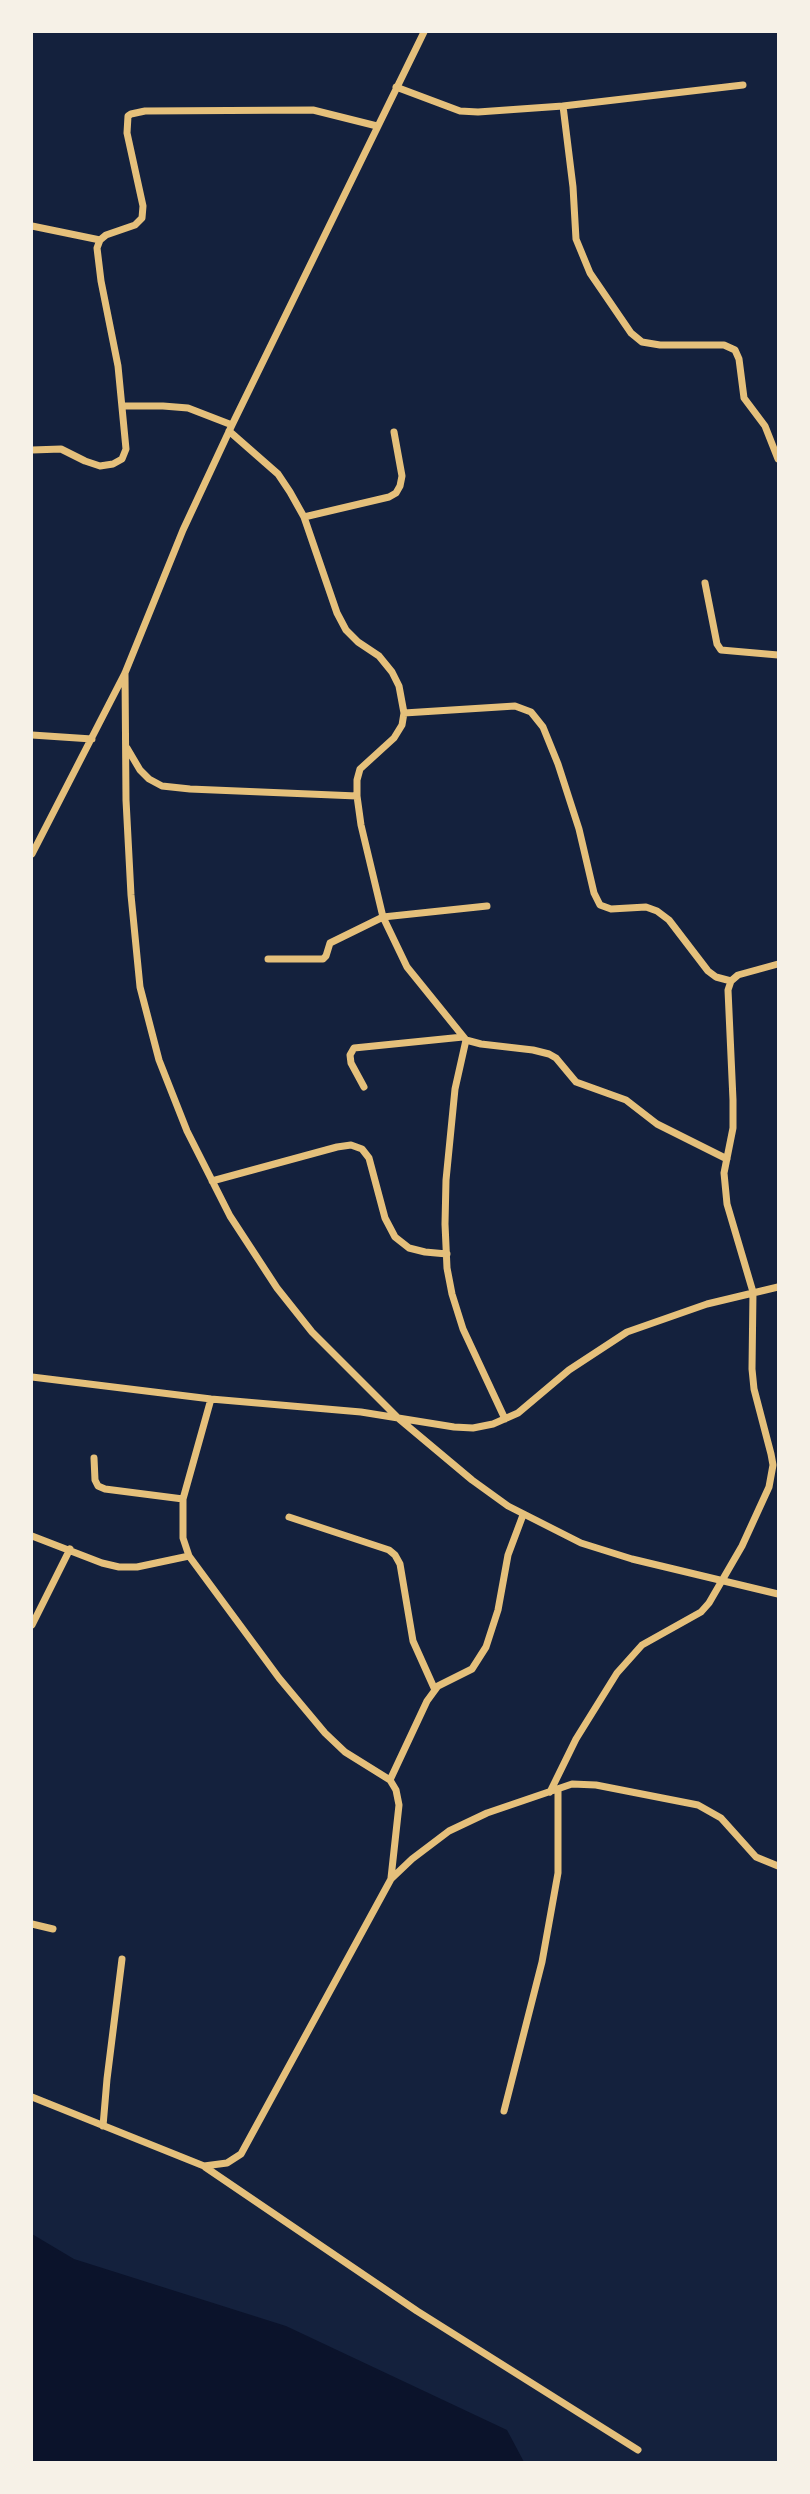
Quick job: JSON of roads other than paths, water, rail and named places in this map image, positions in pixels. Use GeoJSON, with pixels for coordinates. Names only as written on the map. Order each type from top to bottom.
{"type":"FeatureCollection","features":[{"type":"Feature","properties":{"kind":"street"},"geometry":{"type":"LineString","coordinates":[[32,853],[125,673],[183,530],[230,428],[424,32]]}},
{"type":"Feature","properties":{"kind":"street"},"geometry":{"type":"LineString","coordinates":[[396,87],[460,111],[563,106],[743,85]]}},
{"type":"Feature","properties":{"kind":"street"},"geometry":{"type":"LineString","coordinates":[[563,106],[576,239],[590,273],[631,333],[642,342],[660,345],[724,345],[735,350],[739,359],[744,398],[765,426],[779,459]]}},
{"type":"Feature","properties":{"kind":"street"},"geometry":{"type":"LineString","coordinates":[[32,450],[61,449],[100,466],[122,459],[126,449],[116,352],[97,259],[100,240],[106,235],[135,225],[142,218],[127,133],[128,117],[131,114],[145,111],[313,110],[377,127]]}},
{"type":"Feature","properties":{"kind":"street"},"geometry":{"type":"LineString","coordinates":[[32,226],[100,240]]}},
{"type":"Feature","properties":{"kind":"street"},"geometry":{"type":"LineString","coordinates":[[122,406],[188,408],[230,428],[278,474],[304,517],[337,613],[346,630],[379,656],[399,685],[404,713],[402,725],[394,738],[360,769],[357,779],[361,825],[383,917],[407,967],[464,1038],[455,1088],[446,1180],[447,1254],[452,1294],[463,1329],[505,1419]]}},
{"type":"Feature","properties":{"kind":"street"},"geometry":{"type":"LineString","coordinates":[[304,517],[389,498],[396,493],[402,475],[394,432]]}},
{"type":"Feature","properties":{"kind":"street"},"geometry":{"type":"LineString","coordinates":[[705,583],[717,644],[721,650],[779,655]]}},
{"type":"Feature","properties":{"kind":"street"},"geometry":{"type":"LineString","coordinates":[[125,673],[126,800],[131,895],[140,987],[159,1060],[187,1131],[230,1216],[277,1288],[312,1332],[398,1418],[472,1480],[523,1515],[581,1543],[632,1559],[779,1594]]}},
{"type":"Feature","properties":{"kind":"street"},"geometry":{"type":"LineString","coordinates":[[404,713],[515,706],[531,712],[543,727],[558,764],[579,829],[594,893],[600,905],[606,909],[646,907],[657,911],[669,920],[708,971],[716,977],[731,981]]}},
{"type":"Feature","properties":{"kind":"street"},"geometry":{"type":"LineString","coordinates":[[32,735],[92,739]]}},
{"type":"Feature","properties":{"kind":"street"},"geometry":{"type":"LineString","coordinates":[[127,748],[140,770],[162,786],[357,796]]}},
{"type":"Feature","properties":{"kind":"street"},"geometry":{"type":"LineString","coordinates":[[268,959],[323,959],[330,943],[383,917],[487,906]]}},
{"type":"Feature","properties":{"kind":"street"},"geometry":{"type":"LineString","coordinates":[[504,2111],[539,1974],[558,1873],[554,1790],[576,1739],[617,1672],[642,1645],[701,1612],[709,1603],[742,1546],[769,1487],[773,1465],[754,1389],[752,1369],[753,1292],[727,1204],[724,1173],[733,1128],[728,990],[731,981],[738,975],[779,964]]}},
{"type":"Feature","properties":{"kind":"street"},"geometry":{"type":"LineString","coordinates":[[364,1087],[351,1063],[350,1055],[355,1048],[464,1038],[481,1044],[533,1050],[556,1058],[576,1082],[626,1100],[657,1124],[727,1159]]}},
{"type":"Feature","properties":{"kind":"street"},"geometry":{"type":"LineString","coordinates":[[212,1181],[351,1145],[362,1149],[369,1158],[385,1218],[395,1237],[409,1248],[447,1254]]}},
{"type":"Feature","properties":{"kind":"street"},"geometry":{"type":"LineString","coordinates":[[32,1377],[211,1399],[350,1411],[472,1427],[493,1424],[518,1413],[569,1370],[627,1332],[707,1304],[779,1287]]}},
{"type":"Feature","properties":{"kind":"street"},"geometry":{"type":"LineString","coordinates":[[211,1399],[183,1499],[183,1538],[189,1556],[279,1678],[325,1733],[345,1752],[390,1780],[396,1790],[399,1805],[391,1879]]}},
{"type":"Feature","properties":{"kind":"street"},"geometry":{"type":"LineString","coordinates":[[94,1458],[95,1480],[98,1486],[183,1499]]}},
{"type":"Feature","properties":{"kind":"street"},"geometry":{"type":"LineString","coordinates":[[390,1780],[426,1701],[438,1686],[472,1669],[483,1653],[498,1611],[508,1555],[523,1515]]}},
{"type":"Feature","properties":{"kind":"street"},"geometry":{"type":"LineString","coordinates":[[289,1517],[389,1550],[395,1555],[400,1564],[413,1641],[435,1690]]}},
{"type":"Feature","properties":{"kind":"street"},"geometry":{"type":"LineString","coordinates":[[32,1536],[119,1567],[137,1567],[189,1556]]}},
{"type":"Feature","properties":{"kind":"street"},"geometry":{"type":"LineString","coordinates":[[32,1625],[70,1549]]}},
{"type":"Feature","properties":{"kind":"street"},"geometry":{"type":"LineString","coordinates":[[204,2166],[228,2163],[241,2154],[391,1879],[449,1831],[487,1813],[572,1784],[596,1785],[698,1805],[721,1818],[756,1857],[779,1866]]}},
{"type":"Feature","properties":{"kind":"street"},"geometry":{"type":"LineString","coordinates":[[32,1924],[53,1929]]}},
{"type":"Feature","properties":{"kind":"street"},"geometry":{"type":"LineString","coordinates":[[103,2126],[122,1959]]}},
{"type":"Feature","properties":{"kind":"street"},"geometry":{"type":"LineString","coordinates":[[32,2097],[204,2166],[417,2311],[638,2450]]}},
{"type":"Feature","properties":{"kind":"water"},"geometry":{"type":"Polygon","coordinates":[[[32,2234],[74,2259],[286,2326],[507,2430],[524,2462],[32,2462],[32,2234]]]}}]}
